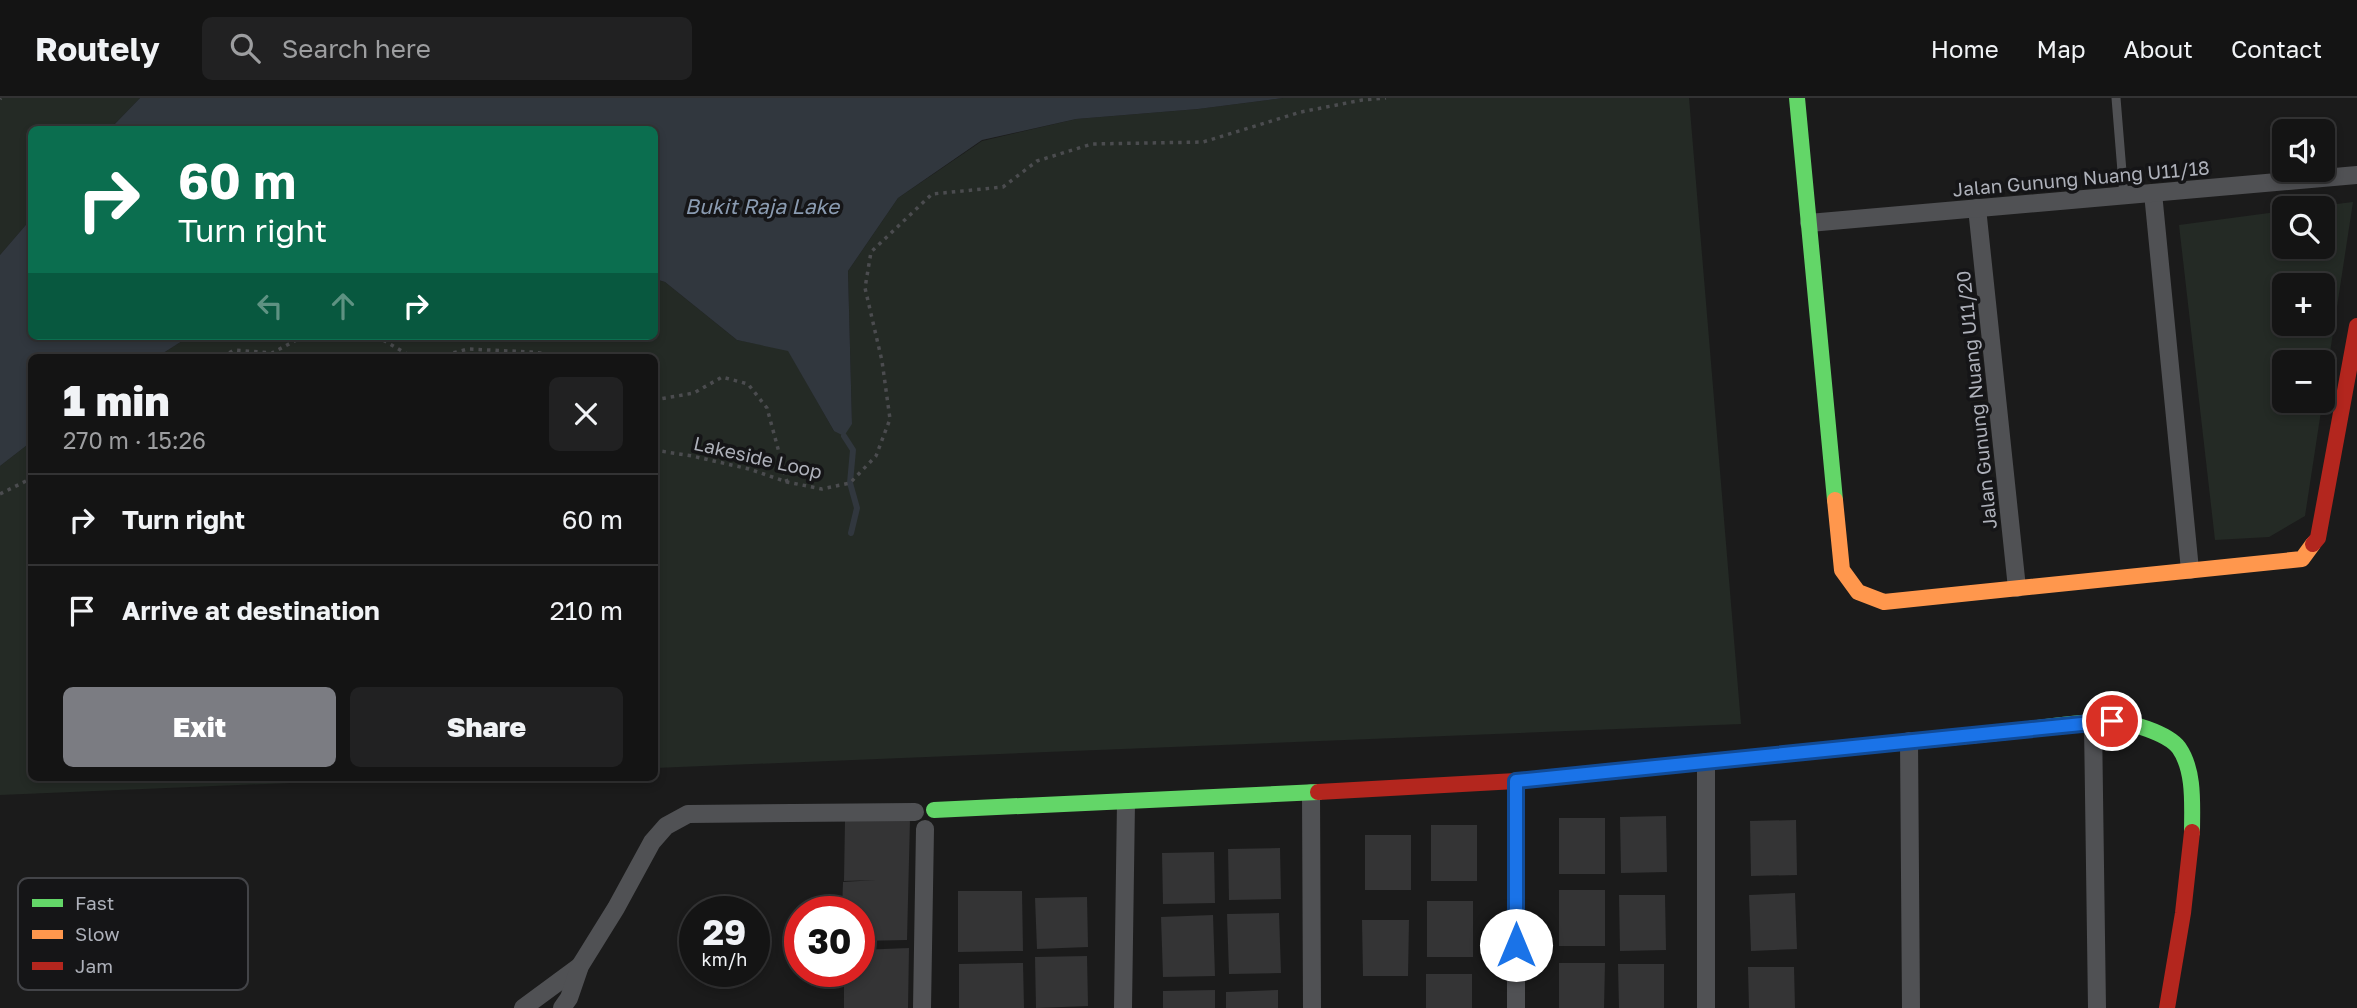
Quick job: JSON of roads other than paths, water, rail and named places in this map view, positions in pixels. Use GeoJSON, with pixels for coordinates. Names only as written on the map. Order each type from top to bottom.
{"type":"FeatureCollection","features":[{"type":"Feature","properties":{"kind":"street"},"geometry":{"type":"LineString","coordinates":[[1797,98],[1842,570],[1858,592],[1884,601],[2302,559],[2318,538],[2357,326]]}},
{"type":"Feature","properties":{"kind":"street","name":"Jalan Gunung Nuang U11/18"},"geometry":{"type":"LineString","coordinates":[[1809,223],[2357,175]]}},
{"type":"Feature","properties":{"kind":"street"},"geometry":{"type":"LineString","coordinates":[[2153,193],[2190,570]]}},
{"type":"Feature","properties":{"kind":"street","name":"Jalan Gunung Nuang U11/20"},"geometry":{"type":"LineString","coordinates":[[1978,208],[2017,588]]}},
{"type":"Feature","properties":{"kind":"street"},"geometry":{"type":"LineString","coordinates":[[562,1008],[569,998],[580,966],[652,842],[666,825],[688,814],[915,812],[924,806],[934,810],[1126,802],[1516,781],[2112,721],[2149,729],[2179,747],[2190,772],[2194,818],[2167,1008]]}},
{"type":"Feature","properties":{"kind":"street"},"geometry":{"type":"LineString","coordinates":[[2093,723],[2097,1008]]}},
{"type":"Feature","properties":{"kind":"street"},"geometry":{"type":"LineString","coordinates":[[1909,741],[1911,1008]]}},
{"type":"Feature","properties":{"kind":"street"},"geometry":{"type":"LineString","coordinates":[[1706,762],[1706,1008]]}},
{"type":"Feature","properties":{"kind":"street"},"geometry":{"type":"LineString","coordinates":[[1516,781],[1516,1008]]}},
{"type":"Feature","properties":{"kind":"street"},"geometry":{"type":"LineString","coordinates":[[1311,793],[1312,1008]]}},
{"type":"Feature","properties":{"kind":"street"},"geometry":{"type":"LineString","coordinates":[[1123,1008],[1126,802]]}},
{"type":"Feature","properties":{"kind":"street"},"geometry":{"type":"LineString","coordinates":[[925,829],[935,824],[937,817],[934,810]]}},
{"type":"Feature","properties":{"kind":"street"},"geometry":{"type":"LineString","coordinates":[[915,812],[915,823],[925,829]]}},
{"type":"Feature","properties":{"kind":"street"},"geometry":{"type":"LineString","coordinates":[[922,1008],[925,829]]}},
{"type":"Feature","properties":{"kind":"street"},"geometry":{"type":"LineString","coordinates":[[523,1008],[580,966]]}},
{"type":"Feature","properties":{"kind":"lane"},"geometry":{"type":"LineString","coordinates":[[2116,98],[2123,195]]}},
{"type":"Feature","properties":{"kind":"water","name":"Bukit Raja Lake"},"geometry":{"type":"Polygon","coordinates":[[[140,98],[1283,98],[1198,109],[1076,119],[982,140],[898,198],[848,271],[852,424],[844,436],[834,431],[788,351],[737,340],[665,282],[658,280],[658,126],[113,126],[140,98]]]}},
{"type":"Feature","properties":{"kind":"water"},"geometry":{"type":"Polygon","coordinates":[[[28,222],[28,340],[184,340],[162,354],[28,354],[28,444],[0,466],[0,255],[28,222]]]}},
{"type":"Feature","properties":{"kind":"waterway"},"geometry":{"type":"LineString","coordinates":[[844,436],[853,450],[850,483],[857,508],[851,533]]}}]}
